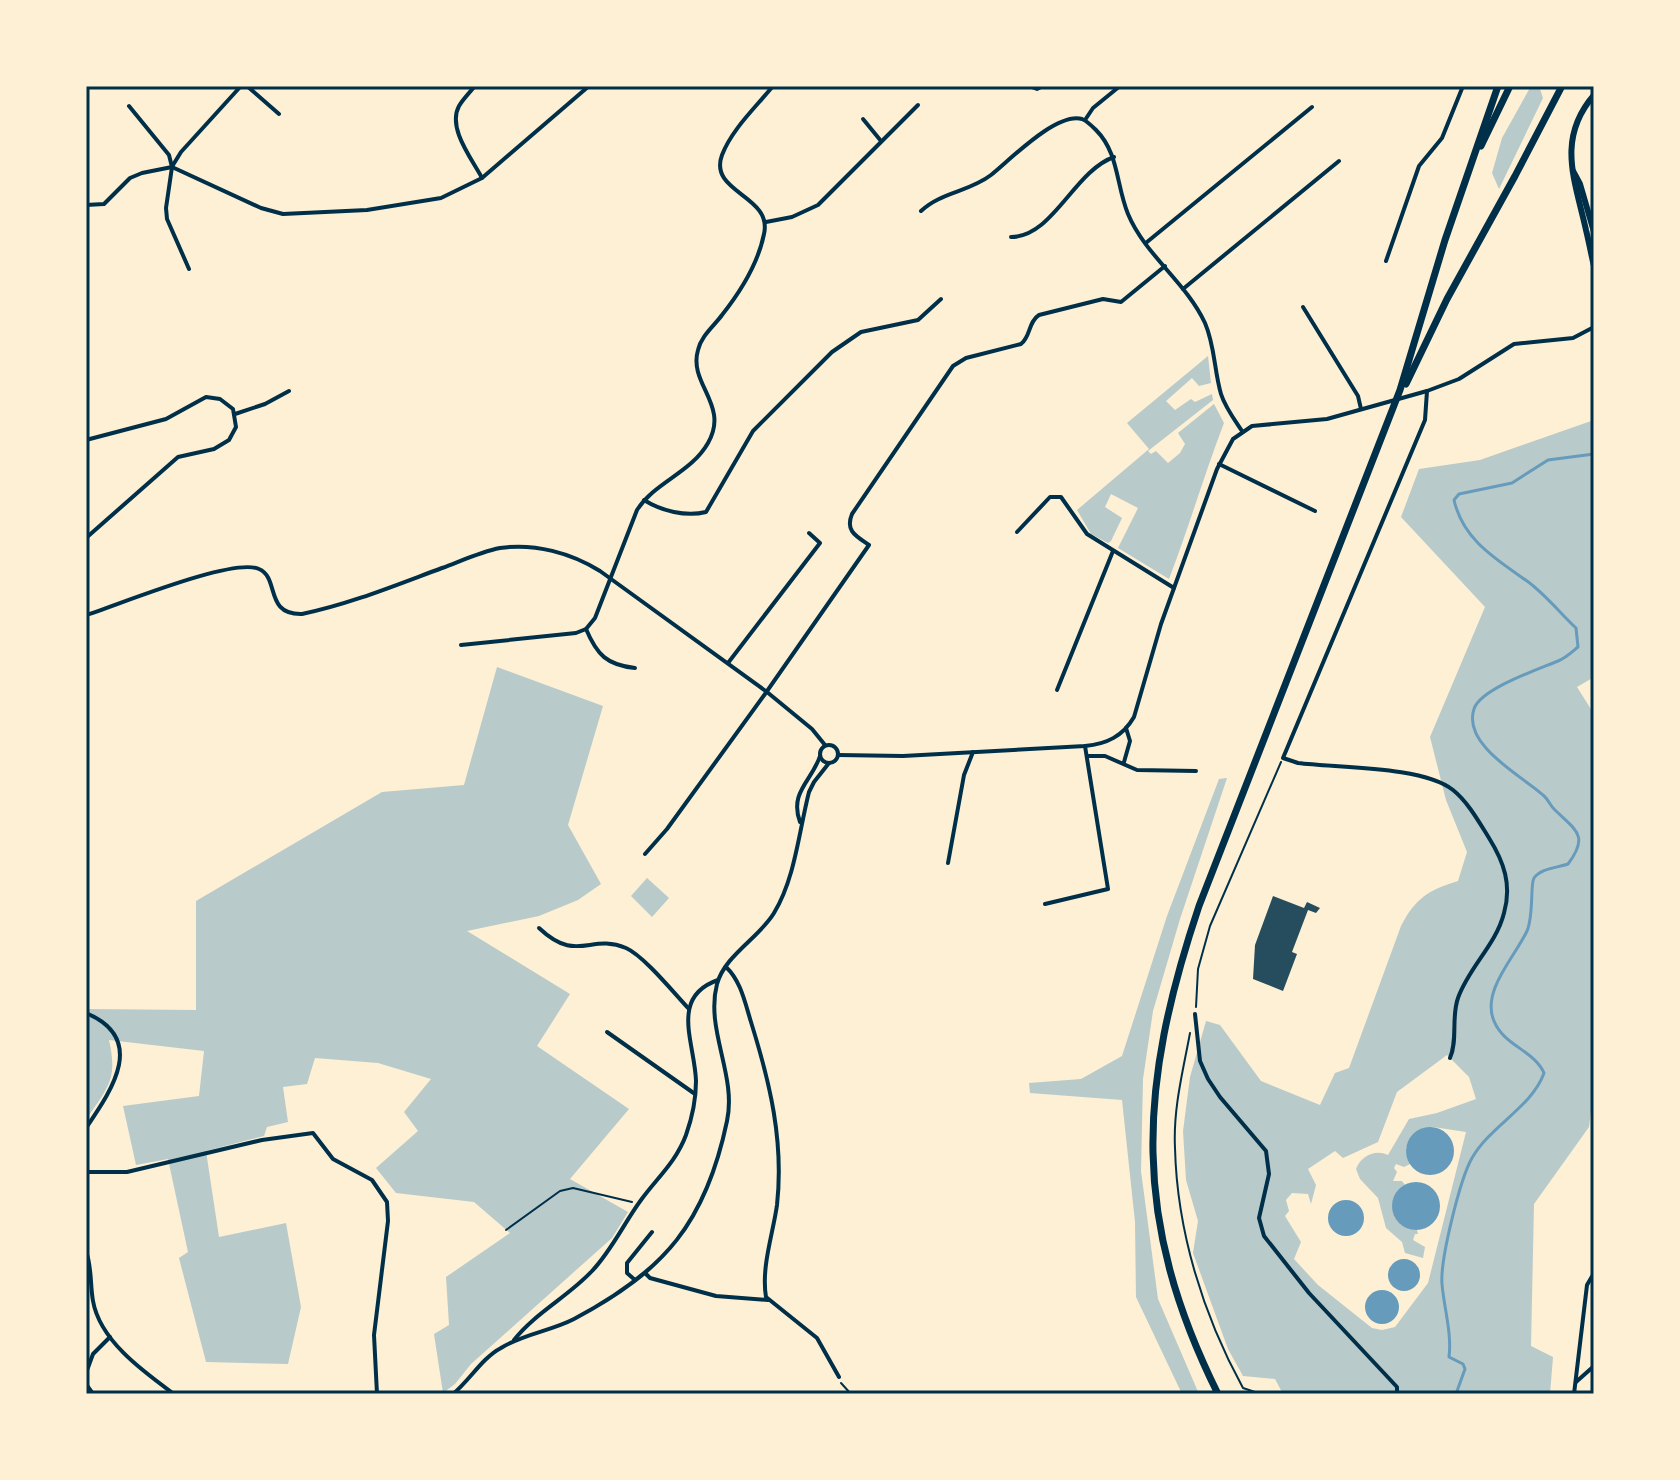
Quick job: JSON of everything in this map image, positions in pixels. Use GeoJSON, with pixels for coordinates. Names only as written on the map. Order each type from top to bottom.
{"type":"FeatureCollection","features":[{"type":"Feature","properties":{"kind":"highway"},"geometry":{"type":"LineString","coordinates":[[1218,1394],[1177,1298],[1161,1232],[1152,1155],[1154,1103],[1162,1039],[1178,972],[1199,906],[1388,422],[1498,86]]}},
{"type":"Feature","properties":{"kind":"highway"},"geometry":{"type":"LineString","coordinates":[[1455,212],[1482,144],[1510,86]]}},
{"type":"Feature","properties":{"kind":"highway"},"geometry":{"type":"LineString","coordinates":[[1388,422],[1447,299],[1562,86]]}},
{"type":"Feature","properties":{"kind":"main road"},"geometry":{"type":"LineString","coordinates":[[1594,95],[1577,118],[1573,131],[1573,182],[1594,266]]}},
{"type":"Feature","properties":{"kind":"main road"},"geometry":{"type":"LineString","coordinates":[[1573,171],[1594,232]]}},
{"type":"Feature","properties":{"kind":"street"},"geometry":{"type":"LineString","coordinates":[[189,269],[167,219],[172,167],[181,152],[244,86],[279,114]]}},
{"type":"Feature","properties":{"kind":"street"},"geometry":{"type":"LineString","coordinates":[[475,86],[459,106],[456,119],[459,132],[482,178]]}},
{"type":"Feature","properties":{"kind":"street"},"geometry":{"type":"LineString","coordinates":[[86,205],[104,204],[135,176],[172,167],[261,208],[294,215],[367,210],[431,201],[482,178],[589,86]]}},
{"type":"Feature","properties":{"kind":"street"},"geometry":{"type":"LineString","coordinates":[[461,645],[576,633],[586,629],[595,618],[634,517],[644,500],[695,461],[712,435],[716,419],[698,366],[698,349],[743,286],[763,240],[765,222],[758,207],[725,181],[720,163],[730,140],[773,86]]}},
{"type":"Feature","properties":{"kind":"street"},"geometry":{"type":"LineString","coordinates":[[1029,86],[1037,89],[1043,86]]}},
{"type":"Feature","properties":{"kind":"street"},"geometry":{"type":"LineString","coordinates":[[1085,121],[1093,108],[1120,86]]}},
{"type":"Feature","properties":{"kind":"street"},"geometry":{"type":"LineString","coordinates":[[1386,261],[1419,166],[1442,138],[1463,86]]}},
{"type":"Feature","properties":{"kind":"street"},"geometry":{"type":"LineString","coordinates":[[765,222],[813,209],[918,105]]}},
{"type":"Feature","properties":{"kind":"street"},"geometry":{"type":"LineString","coordinates":[[129,106],[163,145],[172,167]]}},
{"type":"Feature","properties":{"kind":"street"},"geometry":{"type":"LineString","coordinates":[[1146,243],[1312,107]]}},
{"type":"Feature","properties":{"kind":"street"},"geometry":{"type":"LineString","coordinates":[[863,119],[881,141]]}},
{"type":"Feature","properties":{"kind":"street"},"geometry":{"type":"LineString","coordinates":[[921,211],[935,199],[974,185],[989,176],[1054,126],[1072,119],[1085,121],[1107,141],[1128,214],[1206,326],[1213,345],[1222,396],[1242,431]]}},
{"type":"Feature","properties":{"kind":"street"},"geometry":{"type":"LineString","coordinates":[[1011,237],[1038,228],[1097,165],[1114,157]]}},
{"type":"Feature","properties":{"kind":"street"},"geometry":{"type":"LineString","coordinates":[[1183,289],[1339,161]]}},
{"type":"Feature","properties":{"kind":"street"},"geometry":{"type":"LineString","coordinates":[[645,854],[667,829],[767,692],[869,545],[849,528],[852,514],[953,366],[966,358],[1021,344],[1032,321],[1039,315],[1103,299],[1121,302],[1165,266]]}},
{"type":"Feature","properties":{"kind":"street"},"geometry":{"type":"LineString","coordinates":[[644,500],[682,513],[706,512],[747,438],[832,352],[861,332],[918,320],[941,299]]}},
{"type":"Feature","properties":{"kind":"street"},"geometry":{"type":"LineString","coordinates":[[1303,307],[1358,396],[1361,409]]}},
{"type":"Feature","properties":{"kind":"street"},"geometry":{"type":"LineString","coordinates":[[838,755],[903,756],[1103,743],[1126,728],[1135,713],[1174,588],[1219,464],[1233,439],[1242,431],[1260,424],[1327,419],[1427,391],[1459,379],[1514,344],[1573,338],[1593,325]]}},
{"type":"Feature","properties":{"kind":"street"},"geometry":{"type":"LineString","coordinates":[[235,414],[265,404],[289,391]]}},
{"type":"Feature","properties":{"kind":"street"},"geometry":{"type":"LineString","coordinates":[[1427,391],[1425,420],[1283,758],[1311,765],[1407,773],[1444,784],[1470,808],[1500,856],[1507,881],[1505,910],[1495,936],[1458,997],[1450,1058]]}},
{"type":"Feature","properties":{"kind":"street"},"geometry":{"type":"LineString","coordinates":[[86,440],[166,419],[206,397],[225,401],[235,414],[236,427],[225,443],[173,460],[86,538]]}},
{"type":"Feature","properties":{"kind":"street"},"geometry":{"type":"LineString","coordinates":[[1219,464],[1315,511]]}},
{"type":"Feature","properties":{"kind":"street"},"geometry":{"type":"LineString","coordinates":[[1017,532],[1050,497],[1058,496],[1087,534],[1174,588]]}},
{"type":"Feature","properties":{"kind":"street"},"geometry":{"type":"LineString","coordinates":[[728,663],[820,543],[809,533]]}},
{"type":"Feature","properties":{"kind":"street"},"geometry":{"type":"LineString","coordinates":[[86,615],[216,572],[248,567],[265,573],[276,602],[282,609],[302,614],[334,607],[480,554],[531,547],[561,553],[597,569],[767,692],[812,729],[825,745],[835,747],[838,755]]}},
{"type":"Feature","properties":{"kind":"street"},"geometry":{"type":"LineString","coordinates":[[1057,690],[1113,551]]}},
{"type":"Feature","properties":{"kind":"street"},"geometry":{"type":"LineString","coordinates":[[586,629],[602,658],[613,665],[635,668]]}},
{"type":"Feature","properties":{"kind":"street"},"geometry":{"type":"LineString","coordinates":[[1124,762],[1130,741],[1126,728]]}},
{"type":"Feature","properties":{"kind":"street"},"geometry":{"type":"LineString","coordinates":[[800,824],[796,800],[825,745]]}},
{"type":"Feature","properties":{"kind":"street"},"geometry":{"type":"LineString","coordinates":[[1045,904],[1108,889],[1085,746]]}},
{"type":"Feature","properties":{"kind":"street"},"geometry":{"type":"LineString","coordinates":[[948,863],[964,775],[973,752]]}},
{"type":"Feature","properties":{"kind":"street"},"geometry":{"type":"LineString","coordinates":[[453,1394],[494,1352],[573,1320],[645,1273],[677,1239],[701,1206],[727,1122],[728,1094],[714,1013],[718,980],[778,907],[811,787],[838,755]]}},
{"type":"Feature","properties":{"kind":"street"},"geometry":{"type":"LineString","coordinates":[[820,756],[829,763]]}},
{"type":"Feature","properties":{"kind":"street"},"geometry":{"type":"LineString","coordinates":[[1087,756],[1105,756],[1137,770],[1196,771]]}},
{"type":"Feature","properties":{"kind":"street"},"geometry":{"type":"LineString","coordinates":[[539,928],[562,945],[605,944],[626,948],[689,1009]]}},
{"type":"Feature","properties":{"kind":"street"},"geometry":{"type":"LineString","coordinates":[[726,967],[736,977],[761,1054],[779,1131],[777,1203],[765,1282],[768,1300]]}},
{"type":"Feature","properties":{"kind":"street"},"geometry":{"type":"LineString","coordinates":[[513,1342],[592,1271],[641,1200],[677,1155],[690,1122],[695,1094],[694,1057],[688,1030],[689,1009],[703,986],[718,980]]}},
{"type":"Feature","properties":{"kind":"street"},"geometry":{"type":"LineString","coordinates":[[86,1013],[112,1032],[118,1046],[120,1064],[115,1083],[86,1128]]}},
{"type":"Feature","properties":{"kind":"street"},"geometry":{"type":"LineString","coordinates":[[1195,1014],[1200,1061],[1208,1079],[1266,1151],[1269,1174],[1259,1218],[1264,1236],[1309,1293],[1397,1387],[1397,1394]]}},
{"type":"Feature","properties":{"kind":"street"},"geometry":{"type":"LineString","coordinates":[[607,1032],[695,1094]]}},
{"type":"Feature","properties":{"kind":"street"},"geometry":{"type":"LineString","coordinates":[[86,1172],[137,1170],[210,1151],[299,1133],[313,1133],[333,1159],[372,1180],[387,1202],[388,1221],[374,1335],[377,1394]]}},
{"type":"Feature","properties":{"kind":"street"},"geometry":{"type":"LineString","coordinates":[[635,1280],[627,1273],[627,1263],[652,1232]]}},
{"type":"Feature","properties":{"kind":"street"},"geometry":{"type":"LineString","coordinates":[[1594,1233],[1594,1249]]}},
{"type":"Feature","properties":{"kind":"street"},"geometry":{"type":"LineString","coordinates":[[86,1251],[93,1304],[110,1337],[131,1361],[174,1394]]}},
{"type":"Feature","properties":{"kind":"street"},"geometry":{"type":"LineString","coordinates":[[645,1273],[650,1278],[716,1296],[768,1300],[817,1338],[839,1377]]}},
{"type":"Feature","properties":{"kind":"street"},"geometry":{"type":"LineString","coordinates":[[1574,1394],[1587,1285],[1594,1273]]}},
{"type":"Feature","properties":{"kind":"street"},"geometry":{"type":"LineString","coordinates":[[86,1373],[93,1354],[110,1337]]}},
{"type":"Feature","properties":{"kind":"street"},"geometry":{"type":"LineString","coordinates":[[1574,1383],[1594,1366]]}},
{"type":"Feature","properties":{"kind":"street"},"geometry":{"type":"LineString","coordinates":[[86,1384],[93,1394]]}},
{"type":"Feature","properties":{"kind":"path"},"geometry":{"type":"LineString","coordinates":[[506,1230],[560,1191],[573,1188],[623,1202],[641,1200]]}},
{"type":"Feature","properties":{"kind":"path"},"geometry":{"type":"LineString","coordinates":[[839,1377],[851,1394]]}},
{"type":"Feature","properties":{"kind":"shaded area"},"geometry":{"type":"Polygon","coordinates":[[[1531,86],[1539,86],[1543,98],[1499,189],[1492,173],[1502,138],[1531,86]]]}},
{"type":"Feature","properties":{"kind":"shaded area"},"geometry":{"type":"Polygon","coordinates":[[[1208,356],[1211,383],[1199,386],[1192,378],[1166,401],[1175,410],[1191,399],[1195,402],[1212,394],[1213,400],[1148,451],[1151,454],[1156,451],[1168,463],[1185,444],[1178,433],[1214,404],[1224,423],[1169,579],[1118,548],[1138,508],[1111,494],[1105,507],[1122,518],[1108,543],[1091,534],[1077,510],[1149,449],[1127,423],[1208,356]]]}},
{"type":"Feature","properties":{"kind":"shaded area"},"geometry":{"type":"Polygon","coordinates":[[[1594,420],[1594,677],[1577,687],[1594,714],[1594,1086],[1589,1127],[1534,1204],[1531,1346],[1553,1357],[1550,1394],[1283,1394],[1275,1379],[1243,1376],[1228,1349],[1193,1253],[1198,1221],[1186,1180],[1183,1131],[1190,1077],[1206,1021],[1220,1025],[1261,1081],[1320,1105],[1335,1073],[1349,1068],[1406,917],[1424,897],[1458,881],[1467,852],[1446,800],[1430,737],[1485,607],[1401,517],[1419,469],[1480,460],[1594,420]],[[1447,1055],[1397,1092],[1378,1142],[1343,1158],[1335,1151],[1308,1169],[1316,1185],[1311,1204],[1308,1194],[1292,1193],[1286,1200],[1289,1211],[1285,1216],[1301,1242],[1294,1259],[1318,1285],[1372,1328],[1382,1330],[1395,1327],[1428,1283],[1466,1132],[1433,1127],[1409,1140],[1406,1148],[1410,1164],[1404,1167],[1396,1164],[1394,1168],[1397,1172],[1393,1181],[1402,1181],[1405,1185],[1401,1187],[1399,1222],[1417,1230],[1418,1234],[1413,1240],[1425,1247],[1423,1258],[1405,1253],[1402,1242],[1386,1228],[1378,1198],[1360,1179],[1356,1169],[1361,1160],[1369,1155],[1388,1155],[1409,1119],[1476,1099],[1469,1077],[1447,1055]]]}},
{"type":"Feature","properties":{"kind":"shaded area"},"geometry":{"type":"Polygon","coordinates":[[[497,667],[603,706],[568,825],[601,884],[578,900],[539,916],[467,931],[570,994],[537,1046],[629,1109],[570,1179],[628,1212],[612,1238],[471,1364],[443,1393],[434,1334],[449,1325],[446,1277],[510,1233],[474,1202],[396,1193],[376,1168],[418,1131],[404,1112],[431,1079],[378,1063],[315,1058],[307,1084],[283,1087],[288,1122],[267,1127],[264,1136],[206,1151],[219,1237],[286,1223],[301,1307],[288,1364],[206,1362],[179,1258],[188,1252],[168,1159],[136,1165],[123,1106],[199,1096],[204,1051],[109,1040],[112,1065],[109,1083],[86,1120],[86,1009],[196,1010],[196,901],[382,792],[464,785],[497,667]]]}},
{"type":"Feature","properties":{"kind":"shaded area"},"geometry":{"type":"Polygon","coordinates":[[[1227,778],[1153,1011],[1143,1079],[1141,1171],[1158,1299],[1199,1394],[1182,1394],[1136,1297],[1135,1222],[1122,1100],[1030,1093],[1029,1083],[1081,1079],[1122,1056],[1167,916],[1219,779],[1227,778]]]}},
{"type":"Feature","properties":{"kind":"shaded area"},"geometry":{"type":"Polygon","coordinates":[[[647,878],[669,898],[652,917],[631,896],[647,878]]]}},
{"type":"Feature","properties":{"kind":"water"},"geometry":{"type":"Polygon","coordinates":[[[1430,1127],[1447,1134],[1454,1151],[1447,1168],[1430,1175],[1413,1168],[1406,1151],[1413,1134],[1430,1127]]]}},
{"type":"Feature","properties":{"kind":"water"},"geometry":{"type":"Polygon","coordinates":[[[1416,1182],[1433,1189],[1440,1206],[1433,1223],[1416,1230],[1399,1223],[1392,1206],[1399,1189],[1416,1182]]]}},
{"type":"Feature","properties":{"kind":"water"},"geometry":{"type":"Polygon","coordinates":[[[1346,1200],[1359,1205],[1364,1218],[1359,1231],[1346,1236],[1333,1231],[1328,1218],[1333,1205],[1346,1200]]]}},
{"type":"Feature","properties":{"kind":"water"},"geometry":{"type":"Polygon","coordinates":[[[1404,1259],[1416,1263],[1420,1275],[1416,1287],[1404,1291],[1392,1287],[1388,1275],[1392,1263],[1404,1259]]]}},
{"type":"Feature","properties":{"kind":"water"},"geometry":{"type":"Polygon","coordinates":[[[1382,1290],[1394,1295],[1399,1307],[1394,1319],[1382,1324],[1370,1319],[1365,1307],[1370,1295],[1382,1290]]]}},
{"type":"Feature","properties":{"kind":"building"},"geometry":{"type":"Polygon","coordinates":[[[1273,896],[1304,908],[1307,902],[1320,908],[1316,913],[1308,910],[1292,952],[1297,954],[1283,991],[1253,979],[1255,945],[1273,896]]]}},
{"type":"Feature","properties":{"kind":"waterway"},"geometry":{"type":"LineString","coordinates":[[1456,1394],[1465,1369],[1463,1364],[1449,1357],[1442,1273],[1457,1201],[1472,1158],[1489,1136],[1530,1096],[1544,1073],[1499,1029],[1491,1010],[1492,998],[1501,974],[1527,931],[1534,878],[1545,870],[1568,864],[1579,839],[1545,797],[1485,747],[1473,722],[1474,709],[1487,694],[1511,680],[1561,660],[1578,647],[1576,628],[1534,586],[1482,547],[1465,526],[1454,500],[1459,494],[1512,483],[1548,460],[1594,454]]}}]}
